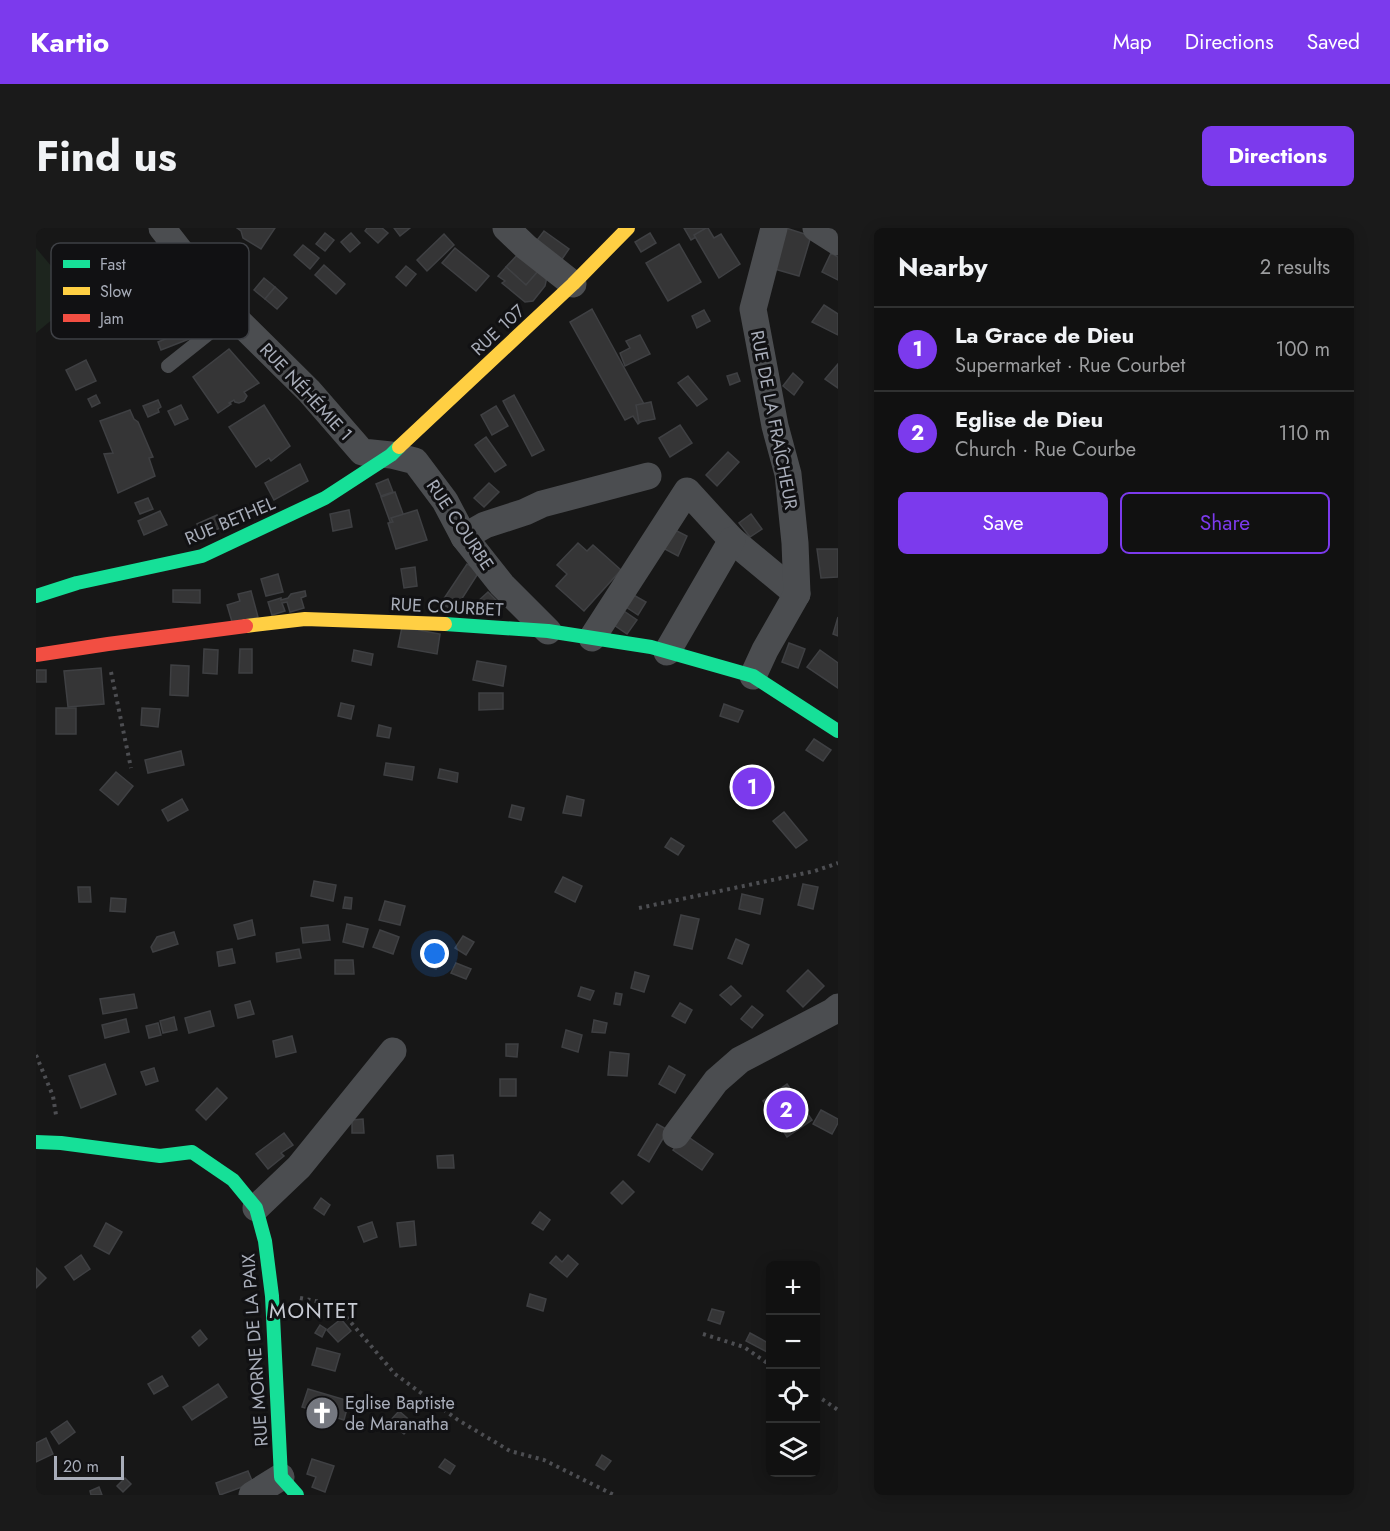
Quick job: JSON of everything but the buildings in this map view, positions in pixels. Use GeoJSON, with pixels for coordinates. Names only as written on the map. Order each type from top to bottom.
{"type":"FeatureCollection","features":[{"type":"Feature","properties":{"kind":"street","name":"RUE NÉHÉMIE 1"},"geometry":{"type":"LineString","coordinates":[[162,228],[174,243]]}},
{"type":"Feature","properties":{"kind":"street"},"geometry":{"type":"LineString","coordinates":[[506,228],[526,248],[573,284]]}},
{"type":"Feature","properties":{"kind":"street","name":"RUE 107"},"geometry":{"type":"LineString","coordinates":[[391,455],[573,284],[628,228]]}},
{"type":"Feature","properties":{"kind":"street","name":"RUE DE LA FRAÎCHEUR"},"geometry":{"type":"LineString","coordinates":[[774,228],[753,309],[775,426],[788,474],[795,543],[797,594]]}},
{"type":"Feature","properties":{"kind":"street"},"geometry":{"type":"LineString","coordinates":[[816,228],[838,242]]}},
{"type":"Feature","properties":{"kind":"street","name":"RUE NÉHÉMIE 1"},"geometry":{"type":"LineString","coordinates":[[249,332],[309,391],[362,452],[391,455]]}},
{"type":"Feature","properties":{"kind":"street","name":"RUE COURBE"},"geometry":{"type":"LineString","coordinates":[[391,455],[416,461],[445,501],[464,537],[502,585],[548,631]]}},
{"type":"Feature","properties":{"kind":"street","name":"RUE BETHEL"},"geometry":{"type":"LineString","coordinates":[[36,596],[77,583],[202,556],[325,498],[391,455]]}},
{"type":"Feature","properties":{"kind":"street"},"geometry":{"type":"LineString","coordinates":[[464,537],[485,525],[542,504],[648,476]]}},
{"type":"Feature","properties":{"kind":"street"},"geometry":{"type":"LineString","coordinates":[[592,638],[687,491],[732,540],[797,594],[753,676]]}},
{"type":"Feature","properties":{"kind":"street"},"geometry":{"type":"LineString","coordinates":[[667,652],[732,540]]}},
{"type":"Feature","properties":{"kind":"street","name":"RUE COURBET"},"geometry":{"type":"LineString","coordinates":[[36,656],[108,644],[305,618],[459,624],[548,631],[651,648],[753,676],[838,730]]}},
{"type":"Feature","properties":{"kind":"street"},"geometry":{"type":"LineString","coordinates":[[676,1136],[716,1081],[740,1060],[838,1007]]}},
{"type":"Feature","properties":{"kind":"street"},"geometry":{"type":"LineString","coordinates":[[256,1208],[299,1167],[393,1051]]}},
{"type":"Feature","properties":{"kind":"street","name":"RUE MORNE DE LA PAIX"},"geometry":{"type":"LineString","coordinates":[[36,1142],[61,1143],[160,1156],[192,1152],[233,1180],[256,1208],[265,1241],[272,1296],[289,1486]]}},
{"type":"Feature","properties":{"kind":"street"},"geometry":{"type":"LineString","coordinates":[[252,1495],[289,1486]]}},
{"type":"Feature","properties":{"kind":"lane"},"geometry":{"type":"LineString","coordinates":[[168,366],[202,339]]}},
{"type":"Feature","properties":{"kind":"path"},"geometry":{"type":"LineString","coordinates":[[108,644],[113,687],[131,768]]}},
{"type":"Feature","properties":{"kind":"path"},"geometry":{"type":"LineString","coordinates":[[639,908],[794,876],[838,863]]}},
{"type":"Feature","properties":{"kind":"path"},"geometry":{"type":"LineString","coordinates":[[36,1054],[53,1096],[61,1143]]}},
{"type":"Feature","properties":{"kind":"path"},"geometry":{"type":"LineString","coordinates":[[272,1296],[305,1298],[336,1305],[395,1374],[458,1420],[510,1451],[544,1460],[614,1495]]}},
{"type":"Feature","properties":{"kind":"path"},"geometry":{"type":"LineString","coordinates":[[703,1334],[744,1347],[766,1362]]}},
{"type":"Feature","properties":{"kind":"path"},"geometry":{"type":"LineString","coordinates":[[820,1398],[838,1410]]}},
{"type":"Feature","properties":{"kind":"shaded area"},"geometry":{"type":"Polygon","coordinates":[[[36,248],[51,266],[51,320],[36,333],[36,248]]]}},
{"type":"Feature","properties":{"kind":"traffic: fast"},"geometry":{"type":"LineString","coordinates":[[36,596],[77,583],[202,556],[325,498],[391,455],[399,447]]}},
{"type":"Feature","properties":{"kind":"traffic: fast"},"geometry":{"type":"LineString","coordinates":[[445,624],[548,631],[651,647],[753,676],[838,731]]}},
{"type":"Feature","properties":{"kind":"traffic: fast"},"geometry":{"type":"LineString","coordinates":[[36,1142],[61,1143],[160,1156],[192,1152],[233,1180],[256,1208],[265,1241],[272,1296],[281,1477],[297,1495]]}},
{"type":"Feature","properties":{"kind":"traffic: slow"},"geometry":{"type":"LineString","coordinates":[[399,447],[573,284],[628,228]]}},
{"type":"Feature","properties":{"kind":"traffic: slow"},"geometry":{"type":"LineString","coordinates":[[246,626],[305,619],[445,624]]}},
{"type":"Feature","properties":{"kind":"traffic: jam"},"geometry":{"type":"LineString","coordinates":[[36,655],[246,626]]}},
{"type":"Feature","properties":{"kind":"place","name":"La Grace de Dieu"},"geometry":{"type":"Point","coordinates":[752,787]}},
{"type":"Feature","properties":{"kind":"place","name":"Eglise de Dieu"},"geometry":{"type":"Point","coordinates":[786,1110]}},
{"type":"Feature","properties":{"kind":"place","name":"Eglise Baptiste de Maranatha"},"geometry":{"type":"Point","coordinates":[322,1413]}},
{"type":"Feature","properties":{"kind":"district","name":"MONTET"},"geometry":{"type":"Point","coordinates":[314,1311]}}]}
